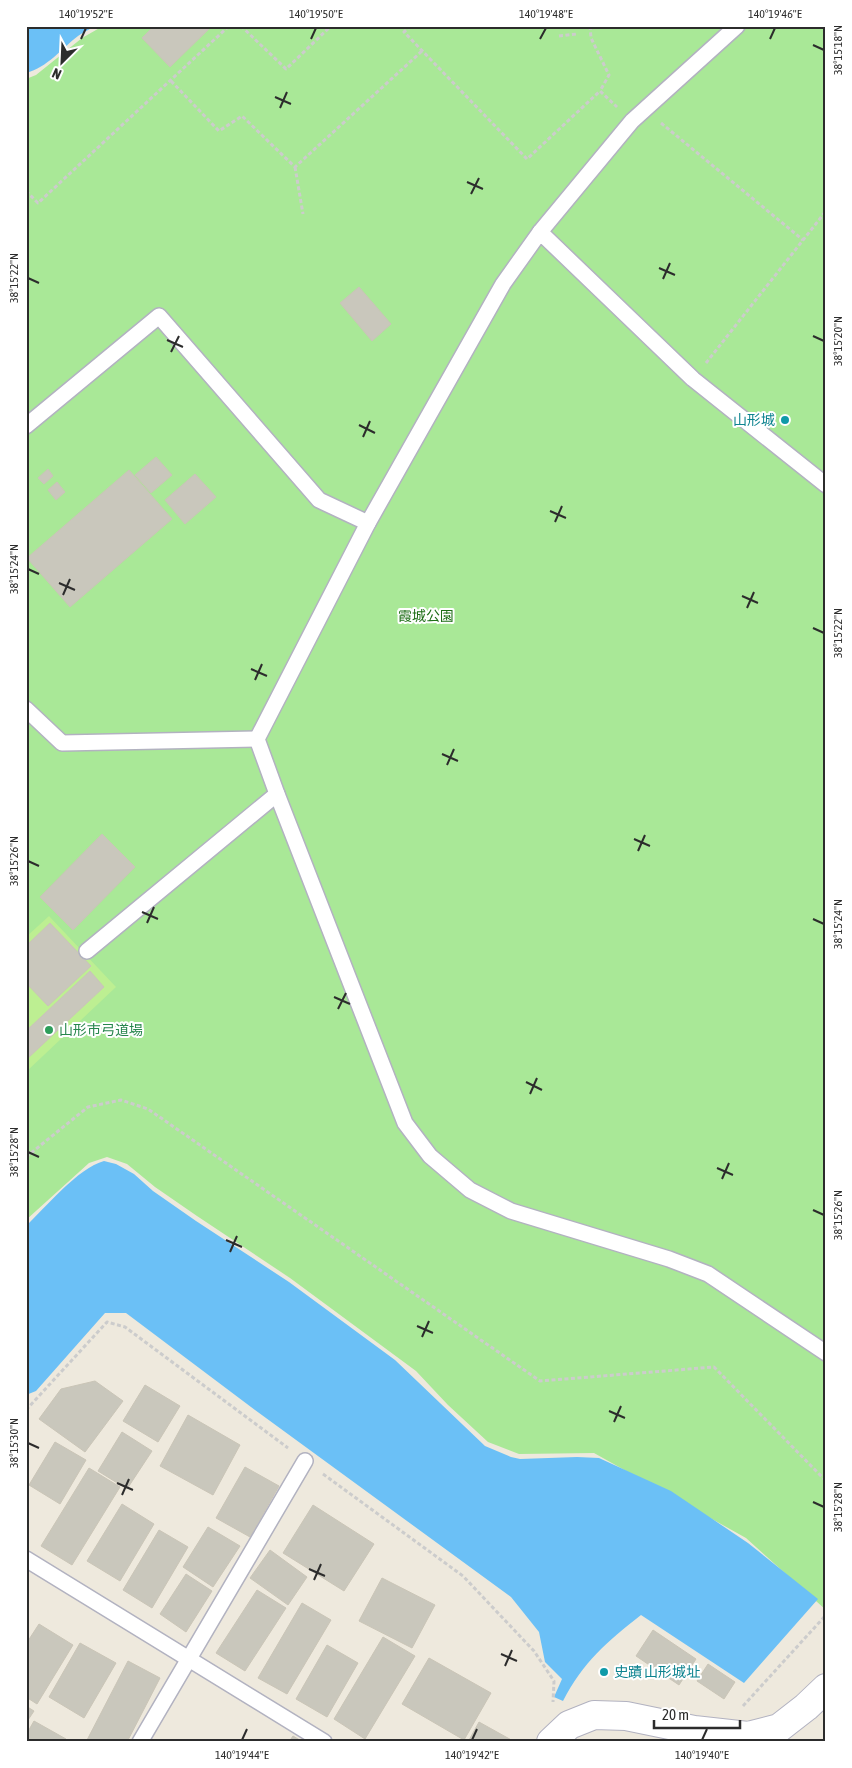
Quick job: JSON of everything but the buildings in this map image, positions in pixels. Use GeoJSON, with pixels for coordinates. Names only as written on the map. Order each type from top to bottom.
{"type":"FeatureCollection","features":[{"type":"Feature","properties":{"kind":"street"},"geometry":{"type":"LineString","coordinates":[[551,1742],[569,1724],[594,1715],[626,1716],[690,1736],[748,1736],[779,1728],[806,1707],[826,1688]]}},
{"type":"Feature","properties":{"kind":"lane"},"geometry":{"type":"LineString","coordinates":[[737,26],[632,121],[540,232],[503,284],[368,523],[257,739],[405,1123],[430,1156],[470,1190],[511,1212],[669,1259],[708,1274],[826,1353]]}},
{"type":"Feature","properties":{"kind":"lane"},"geometry":{"type":"LineString","coordinates":[[540,232],[693,379],[826,485]]}},
{"type":"Feature","properties":{"kind":"lane"},"geometry":{"type":"LineString","coordinates":[[26,426],[159,316],[319,500],[368,523]]}},
{"type":"Feature","properties":{"kind":"lane"},"geometry":{"type":"LineString","coordinates":[[26,708],[62,743],[257,739]]}},
{"type":"Feature","properties":{"kind":"lane"},"geometry":{"type":"LineString","coordinates":[[87,952],[277,794]]}},
{"type":"Feature","properties":{"kind":"lane"},"geometry":{"type":"LineString","coordinates":[[140,1742],[188,1657],[305,1461]]}},
{"type":"Feature","properties":{"kind":"lane"},"geometry":{"type":"LineString","coordinates":[[26,1559],[324,1742]]}},
{"type":"Feature","properties":{"kind":"path"},"geometry":{"type":"LineString","coordinates":[[26,191],[38,203],[229,26]]}},
{"type":"Feature","properties":{"kind":"path"},"geometry":{"type":"LineString","coordinates":[[241,26],[286,69],[331,26]]}},
{"type":"Feature","properties":{"kind":"path"},"geometry":{"type":"LineString","coordinates":[[411,26],[404,32],[528,159],[600,91],[609,75],[592,38],[590,26]]}},
{"type":"Feature","properties":{"kind":"path"},"geometry":{"type":"LineString","coordinates":[[559,36],[577,34]]}},
{"type":"Feature","properties":{"kind":"path"},"geometry":{"type":"LineString","coordinates":[[295,167],[422,51]]}},
{"type":"Feature","properties":{"kind":"path"},"geometry":{"type":"LineString","coordinates":[[171,81],[219,132],[242,116],[295,167],[303,214]]}},
{"type":"Feature","properties":{"kind":"path"},"geometry":{"type":"LineString","coordinates":[[600,91],[632,121]]}},
{"type":"Feature","properties":{"kind":"path"},"geometry":{"type":"LineString","coordinates":[[645,109],[803,240]]}},
{"type":"Feature","properties":{"kind":"path"},"geometry":{"type":"LineString","coordinates":[[693,379],[826,211]]}},
{"type":"Feature","properties":{"kind":"path"},"geometry":{"type":"LineString","coordinates":[[26,1157],[88,1107],[121,1100],[148,1109],[540,1381],[714,1367],[826,1481]]}},
{"type":"Feature","properties":{"kind":"path"},"geometry":{"type":"LineString","coordinates":[[741,1708],[826,1615]]}},
{"type":"Feature","properties":{"kind":"green space","name":"霞城公園"},"geometry":{"type":"Polygon","coordinates":[[[103,26],[826,26],[826,1610],[746,1538],[594,1453],[519,1454],[488,1442],[448,1405],[416,1371],[290,1278],[155,1187],[127,1164],[107,1157],[89,1163],[26,1220],[26,79],[36,75],[82,38],[103,26]]]}},
{"type":"Feature","properties":{"kind":"green space","name":"山形市弓道場"},"geometry":{"type":"Polygon","coordinates":[[[49,916],[116,987],[26,1072],[26,937],[49,916]]]}},
{"type":"Feature","properties":{"kind":"water"},"geometry":{"type":"Polygon","coordinates":[[[26,26],[96,26],[78,36],[41,67],[26,73],[26,26]]]}},
{"type":"Feature","properties":{"kind":"water"},"geometry":{"type":"Polygon","coordinates":[[[104,1161],[116,1164],[134,1174],[153,1191],[289,1282],[395,1360],[485,1446],[520,1459],[599,1458],[671,1491],[748,1543],[818,1599],[744,1683],[641,1615],[597,1653],[579,1675],[563,1701],[554,1697],[562,1679],[545,1662],[539,1632],[511,1597],[126,1313],[105,1313],[36,1391],[26,1395],[26,1226],[73,1180],[84,1171],[104,1161]]]}},
{"type":"Feature","properties":{"kind":"place","name":"山形城"},"geometry":{"type":"Point","coordinates":[785,420]}},
{"type":"Feature","properties":{"kind":"place","name":"山形市弓道場"},"geometry":{"type":"Point","coordinates":[49,1030]}},
{"type":"Feature","properties":{"kind":"place","name":"史蹟 山形城址"},"geometry":{"type":"Point","coordinates":[604,1672]}}]}
